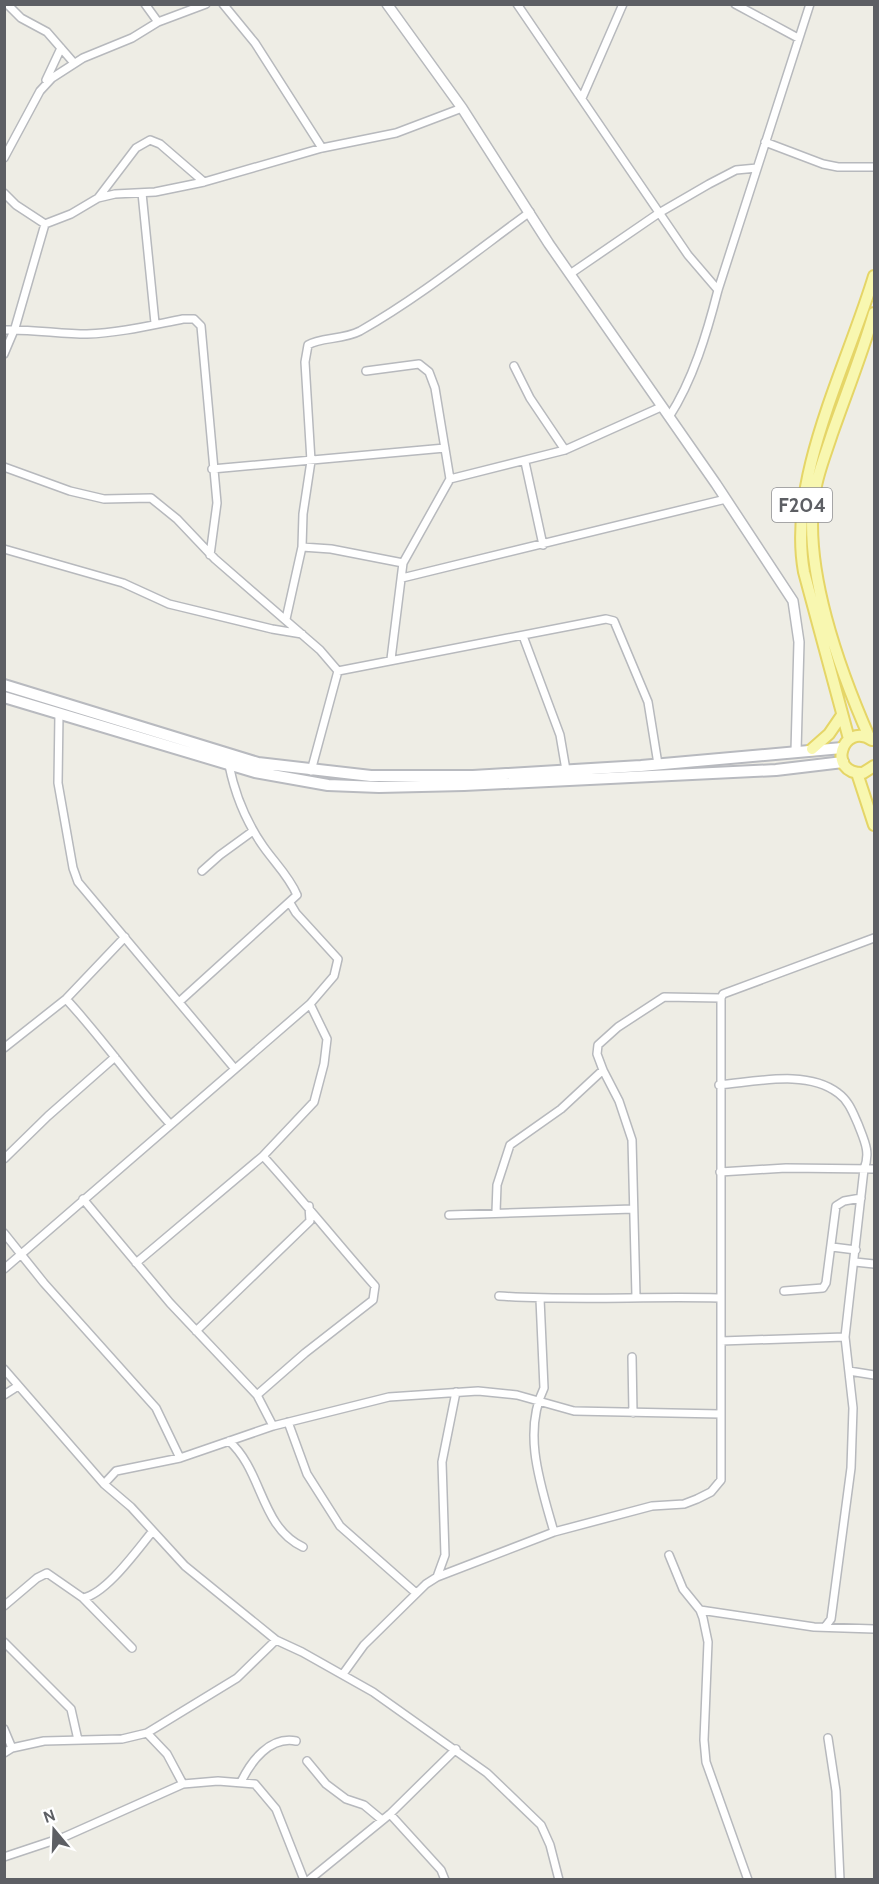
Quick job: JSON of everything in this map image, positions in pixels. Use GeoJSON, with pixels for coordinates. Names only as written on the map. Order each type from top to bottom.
{"type":"FeatureCollection","features":[{"type":"Feature","properties":{"kind":"main road","name":"F204"},"geometry":{"type":"LineString","coordinates":[[843,762],[846,743],[842,715],[804,572],[800,548],[801,512],[810,467],[874,276]]}},
{"type":"Feature","properties":{"kind":"main road","name":"F204"},"geometry":{"type":"LineString","coordinates":[[872,741],[851,696],[825,609],[812,544],[811,516],[820,471],[874,319]]}},
{"type":"Feature","properties":{"kind":"main road"},"geometry":{"type":"LineString","coordinates":[[4,684],[258,763],[311,771],[370,776],[473,776],[748,758],[846,743]]}},
{"type":"Feature","properties":{"kind":"main road"},"geometry":{"type":"LineString","coordinates":[[4,697],[229,765],[309,783],[379,787],[776,770],[843,762],[857,773],[874,825]]}},
{"type":"Feature","properties":{"kind":"main road"},"geometry":{"type":"LineString","coordinates":[[812,748],[829,734],[842,715]]}},
{"type":"Feature","properties":{"kind":"main road","name":"F204"},"geometry":{"type":"LineString","coordinates":[[846,743],[860,736],[872,741]]}},
{"type":"Feature","properties":{"kind":"main road"},"geometry":{"type":"LineString","coordinates":[[857,773],[874,771]]}},
{"type":"Feature","properties":{"kind":"street"},"geometry":{"type":"LineString","coordinates":[[7,4],[21,18],[47,32],[74,63]]}},
{"type":"Feature","properties":{"kind":"street"},"geometry":{"type":"LineString","coordinates":[[145,4],[159,22]]}},
{"type":"Feature","properties":{"kind":"street"},"geometry":{"type":"LineString","coordinates":[[40,91],[52,78],[74,63],[132,38],[159,22],[206,4]]}},
{"type":"Feature","properties":{"kind":"street"},"geometry":{"type":"LineString","coordinates":[[223,4],[255,43],[322,148]]}},
{"type":"Feature","properties":{"kind":"street"},"geometry":{"type":"LineString","coordinates":[[387,4],[462,108],[570,274],[726,499],[793,601],[799,642],[796,751]]}},
{"type":"Feature","properties":{"kind":"street"},"geometry":{"type":"LineString","coordinates":[[517,4],[688,255],[718,290]]}},
{"type":"Feature","properties":{"kind":"street"},"geometry":{"type":"LineString","coordinates":[[582,98],[623,4]]}},
{"type":"Feature","properties":{"kind":"street"},"geometry":{"type":"LineString","coordinates":[[735,4],[798,38]]}},
{"type":"Feature","properties":{"kind":"street"},"geometry":{"type":"LineString","coordinates":[[669,417],[679,401],[709,326],[718,290],[810,4]]}},
{"type":"Feature","properties":{"kind":"street"},"geometry":{"type":"LineString","coordinates":[[4,158],[61,48]]}},
{"type":"Feature","properties":{"kind":"street"},"geometry":{"type":"LineString","coordinates":[[45,224],[64,218],[98,198],[204,182],[322,148],[396,133],[462,108]]}},
{"type":"Feature","properties":{"kind":"street"},"geometry":{"type":"LineString","coordinates":[[98,198],[136,148],[150,140],[160,144],[204,182]]}},
{"type":"Feature","properties":{"kind":"street"},"geometry":{"type":"LineString","coordinates":[[765,142],[823,164],[838,167],[874,167]]}},
{"type":"Feature","properties":{"kind":"street"},"geometry":{"type":"LineString","coordinates":[[570,274],[659,213],[726,174],[736,170],[757,168]]}},
{"type":"Feature","properties":{"kind":"street"},"geometry":{"type":"LineString","coordinates":[[4,193],[16,205],[45,224]]}},
{"type":"Feature","properties":{"kind":"street"},"geometry":{"type":"LineString","coordinates":[[142,193],[155,323]]}},
{"type":"Feature","properties":{"kind":"street"},"geometry":{"type":"LineString","coordinates":[[286,619],[302,548],[303,514],[311,461],[305,362],[308,345],[346,338],[360,331],[401,305],[530,212]]}},
{"type":"Feature","properties":{"kind":"street"},"geometry":{"type":"LineString","coordinates":[[4,354],[15,328],[45,224]]}},
{"type":"Feature","properties":{"kind":"street"},"geometry":{"type":"LineString","coordinates":[[4,330],[15,328],[84,334],[109,333],[155,323],[194,319],[201,326],[212,470],[217,503],[210,555]]}},
{"type":"Feature","properties":{"kind":"street"},"geometry":{"type":"LineString","coordinates":[[366,371],[419,364],[429,372],[442,418],[450,479],[403,563],[391,659]]}},
{"type":"Feature","properties":{"kind":"street"},"geometry":{"type":"LineString","coordinates":[[514,366],[530,398],[565,450]]}},
{"type":"Feature","properties":{"kind":"street"},"geometry":{"type":"LineString","coordinates":[[450,479],[525,462],[565,450],[661,407]]}},
{"type":"Feature","properties":{"kind":"street"},"geometry":{"type":"LineString","coordinates":[[212,470],[445,448]]}},
{"type":"Feature","properties":{"kind":"street"},"geometry":{"type":"LineString","coordinates":[[525,462],[543,544]]}},
{"type":"Feature","properties":{"kind":"street"},"geometry":{"type":"LineString","coordinates":[[4,467],[69,491],[104,499],[151,498],[177,519],[210,555],[302,633],[333,663],[338,671],[311,771]]}},
{"type":"Feature","properties":{"kind":"street"},"geometry":{"type":"LineString","coordinates":[[402,578],[726,499]]}},
{"type":"Feature","properties":{"kind":"street"},"geometry":{"type":"LineString","coordinates":[[302,548],[342,551],[403,563]]}},
{"type":"Feature","properties":{"kind":"street"},"geometry":{"type":"LineString","coordinates":[[4,549],[123,583],[169,604],[272,629],[302,633]]}},
{"type":"Feature","properties":{"kind":"street"},"geometry":{"type":"LineString","coordinates":[[338,671],[606,619],[614,621],[648,702],[658,764]]}},
{"type":"Feature","properties":{"kind":"street"},"geometry":{"type":"LineString","coordinates":[[523,636],[560,735],[567,770]]}},
{"type":"Feature","properties":{"kind":"street"},"geometry":{"type":"LineString","coordinates":[[59,714],[58,783],[73,868],[78,882],[235,1069]]}},
{"type":"Feature","properties":{"kind":"street"},"geometry":{"type":"LineString","coordinates":[[179,1002],[297,895],[293,885],[253,831],[240,807],[229,765]]}},
{"type":"Feature","properties":{"kind":"street"},"geometry":{"type":"LineString","coordinates":[[202,872],[220,855],[253,831]]}},
{"type":"Feature","properties":{"kind":"street"},"geometry":{"type":"LineString","coordinates":[[4,1269],[310,1004],[334,976],[338,959],[296,913],[290,903]]}},
{"type":"Feature","properties":{"kind":"street"},"geometry":{"type":"LineString","coordinates":[[4,1048],[66,999],[124,937]]}},
{"type":"Feature","properties":{"kind":"street"},"geometry":{"type":"LineString","coordinates":[[343,1674],[364,1645],[416,1593],[437,1577],[554,1532],[652,1506],[684,1504],[711,1492],[721,1480],[719,1085],[721,998],[723,994],[874,938]]}},
{"type":"Feature","properties":{"kind":"street"},"geometry":{"type":"LineString","coordinates":[[636,1296],[633,1209],[635,1161],[632,1140],[619,1101],[597,1054],[598,1045],[655,1001],[664,997],[721,998]]}},
{"type":"Feature","properties":{"kind":"street"},"geometry":{"type":"LineString","coordinates":[[66,999],[170,1125]]}},
{"type":"Feature","properties":{"kind":"street"},"geometry":{"type":"LineString","coordinates":[[136,1263],[263,1156],[314,1102],[324,1064],[327,1039],[310,1004]]}},
{"type":"Feature","properties":{"kind":"street"},"geometry":{"type":"LineString","coordinates":[[4,1159],[48,1116],[116,1058]]}},
{"type":"Feature","properties":{"kind":"street"},"geometry":{"type":"LineString","coordinates":[[496,1212],[497,1185],[510,1145],[561,1109],[603,1070]]}},
{"type":"Feature","properties":{"kind":"street"},"geometry":{"type":"LineString","coordinates":[[719,1085],[800,1080],[819,1083],[838,1093],[852,1109],[866,1142],[868,1160],[864,1168],[845,1336],[853,1408],[851,1468],[831,1619],[825,1627]]}},
{"type":"Feature","properties":{"kind":"street"},"geometry":{"type":"LineString","coordinates":[[257,1395],[373,1300],[375,1294],[375,1286],[332,1239],[309,1206],[263,1156]]}},
{"type":"Feature","properties":{"kind":"street"},"geometry":{"type":"LineString","coordinates":[[720,1172],[786,1168],[874,1169]]}},
{"type":"Feature","properties":{"kind":"street"},"geometry":{"type":"LineString","coordinates":[[784,1291],[823,1288],[826,1283],[832,1248],[836,1206],[844,1201],[861,1198]]}},
{"type":"Feature","properties":{"kind":"street"},"geometry":{"type":"LineString","coordinates":[[83,1199],[196,1331],[257,1395],[273,1426]]}},
{"type":"Feature","properties":{"kind":"street"},"geometry":{"type":"LineString","coordinates":[[196,1331],[310,1221],[309,1206]]}},
{"type":"Feature","properties":{"kind":"street"},"geometry":{"type":"LineString","coordinates":[[449,1215],[633,1209]]}},
{"type":"Feature","properties":{"kind":"street"},"geometry":{"type":"LineString","coordinates":[[4,1233],[44,1283],[156,1408],[180,1458]]}},
{"type":"Feature","properties":{"kind":"street"},"geometry":{"type":"LineString","coordinates":[[832,1248],[856,1250]]}},
{"type":"Feature","properties":{"kind":"street"},"geometry":{"type":"LineString","coordinates":[[855,1262],[874,1264]]}},
{"type":"Feature","properties":{"kind":"street"},"geometry":{"type":"LineString","coordinates":[[499,1296],[540,1299],[636,1296],[719,1298]]}},
{"type":"Feature","properties":{"kind":"street"},"geometry":{"type":"LineString","coordinates":[[540,1299],[544,1388],[538,1400],[534,1423],[537,1472],[554,1532]]}},
{"type":"Feature","properties":{"kind":"street"},"geometry":{"type":"LineString","coordinates":[[721,1341],[845,1336]]}},
{"type":"Feature","properties":{"kind":"street"},"geometry":{"type":"LineString","coordinates":[[632,1358],[633,1413]]}},
{"type":"Feature","properties":{"kind":"street"},"geometry":{"type":"LineString","coordinates":[[4,1369],[104,1484],[131,1507],[185,1566],[276,1640],[343,1674],[456,1749],[487,1773],[541,1825],[550,1845],[559,1880]]}},
{"type":"Feature","properties":{"kind":"street"},"geometry":{"type":"LineString","coordinates":[[849,1371],[874,1375]]}},
{"type":"Feature","properties":{"kind":"street"},"geometry":{"type":"LineString","coordinates":[[4,1395],[18,1386]]}},
{"type":"Feature","properties":{"kind":"street"},"geometry":{"type":"LineString","coordinates":[[104,1484],[116,1471],[180,1458],[273,1426],[389,1397],[456,1392],[517,1395],[574,1411],[720,1414]]}},
{"type":"Feature","properties":{"kind":"street"},"geometry":{"type":"LineString","coordinates":[[437,1577],[445,1554],[442,1462],[456,1392]]}},
{"type":"Feature","properties":{"kind":"street"},"geometry":{"type":"LineString","coordinates":[[288,1422],[307,1474],[340,1526],[416,1593]]}},
{"type":"Feature","properties":{"kind":"street"},"geometry":{"type":"LineString","coordinates":[[229,1441],[239,1450],[256,1478],[271,1516],[289,1539],[303,1547]]}},
{"type":"Feature","properties":{"kind":"street"},"geometry":{"type":"LineString","coordinates":[[83,1598],[91,1597],[117,1573],[152,1532]]}},
{"type":"Feature","properties":{"kind":"street"},"geometry":{"type":"LineString","coordinates":[[669,1555],[683,1589],[700,1610],[708,1642],[704,1740],[706,1762],[748,1880]]}},
{"type":"Feature","properties":{"kind":"street"},"geometry":{"type":"LineString","coordinates":[[4,1606],[37,1578],[47,1573],[83,1598],[132,1648]]}},
{"type":"Feature","properties":{"kind":"street"},"geometry":{"type":"LineString","coordinates":[[700,1610],[825,1627],[874,1629]]}},
{"type":"Feature","properties":{"kind":"street"},"geometry":{"type":"LineString","coordinates":[[4,1753],[12,1748],[44,1742],[122,1739],[147,1733],[237,1678],[276,1640]]}},
{"type":"Feature","properties":{"kind":"street"},"geometry":{"type":"LineString","coordinates":[[4,1642],[71,1709],[78,1740]]}},
{"type":"Feature","properties":{"kind":"street"},"geometry":{"type":"LineString","coordinates":[[4,1729],[12,1748]]}},
{"type":"Feature","properties":{"kind":"street"},"geometry":{"type":"LineString","coordinates":[[147,1733],[167,1754],[183,1784]]}},
{"type":"Feature","properties":{"kind":"street"},"geometry":{"type":"LineString","coordinates":[[828,1738],[836,1791],[840,1880]]}},
{"type":"Feature","properties":{"kind":"street"},"geometry":{"type":"LineString","coordinates":[[241,1782],[248,1767],[266,1747],[287,1739],[296,1741]]}},
{"type":"Feature","properties":{"kind":"street"},"geometry":{"type":"LineString","coordinates":[[309,1880],[390,1814],[456,1749]]}},
{"type":"Feature","properties":{"kind":"street"},"geometry":{"type":"LineString","coordinates":[[307,1761],[326,1784],[346,1799],[364,1805],[382,1820]]}},
{"type":"Feature","properties":{"kind":"street"},"geometry":{"type":"LineString","coordinates":[[4,1857],[64,1837],[183,1784],[241,1782],[255,1784],[276,1809],[304,1880]]}},
{"type":"Feature","properties":{"kind":"street"},"geometry":{"type":"LineString","coordinates":[[390,1814],[441,1870],[445,1880]]}}]}
